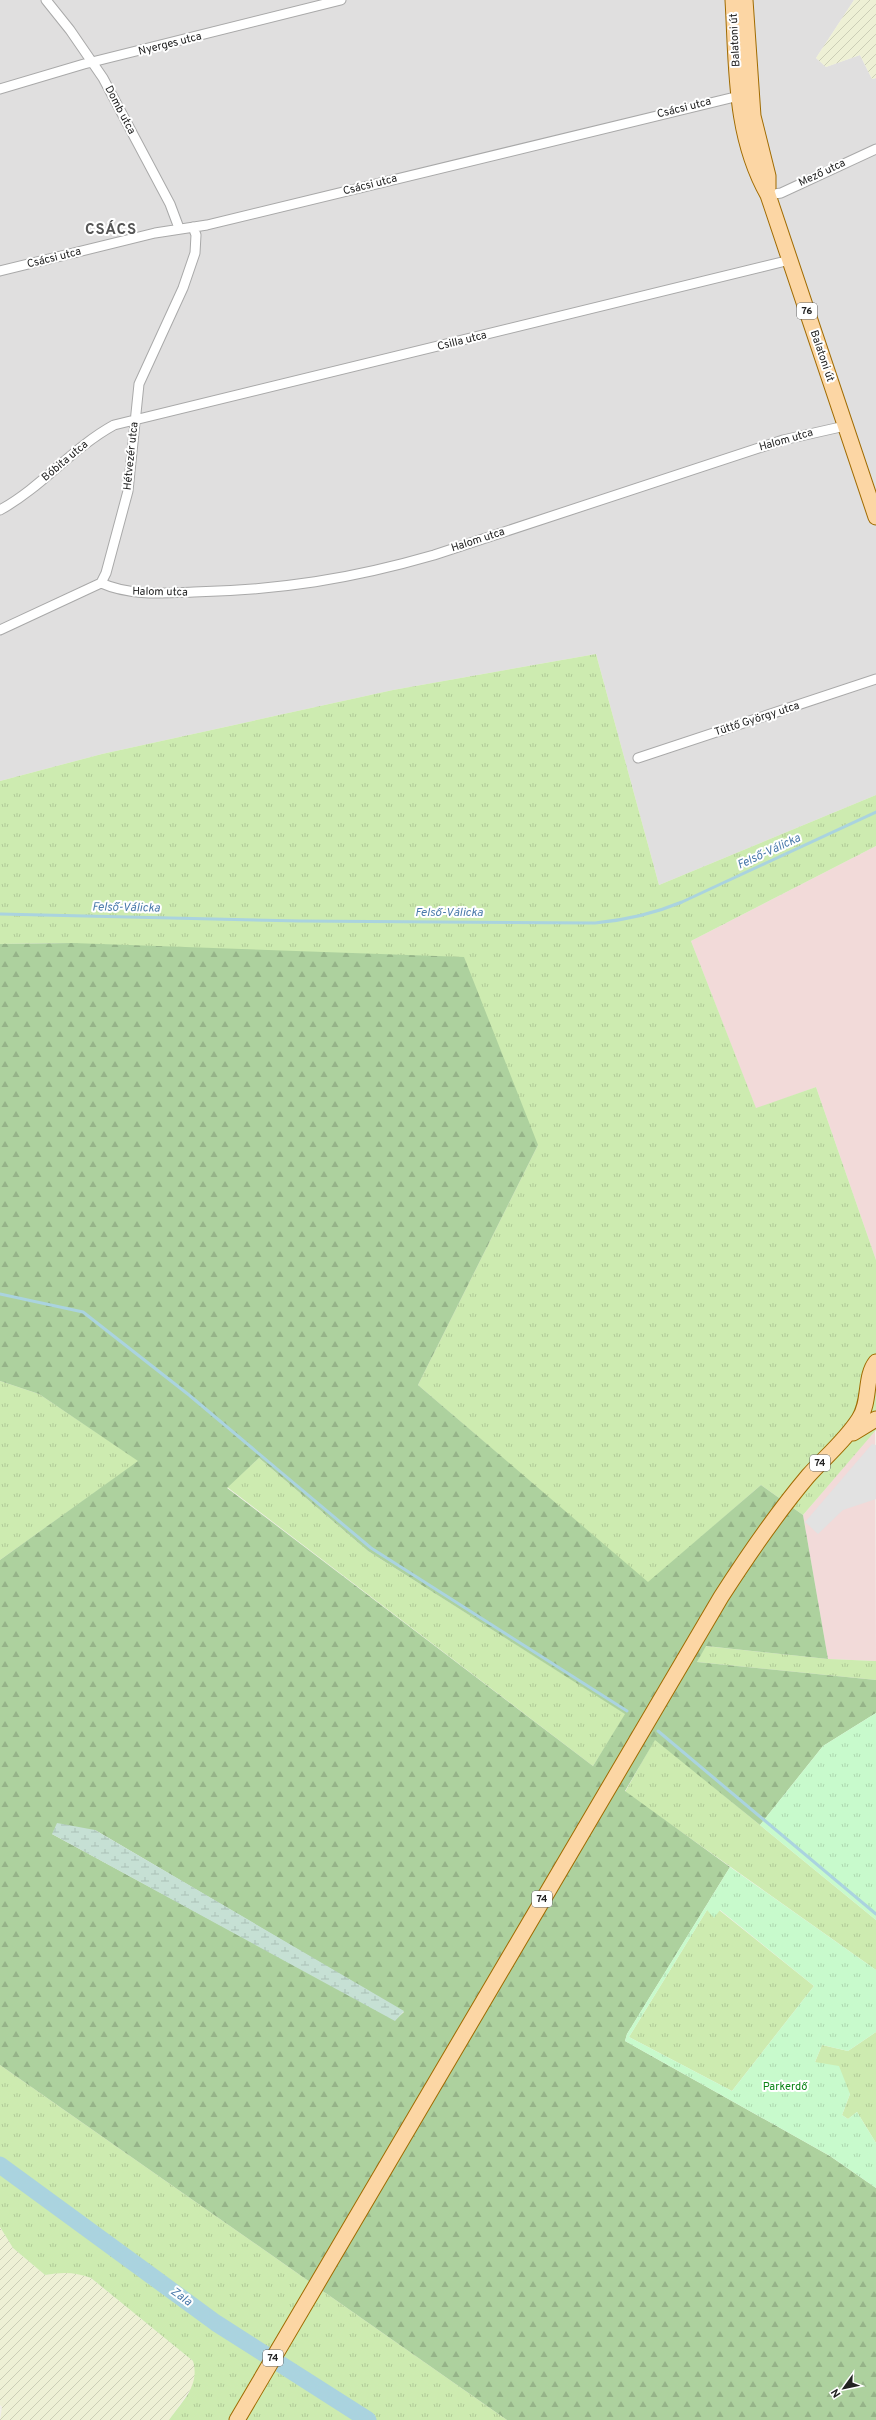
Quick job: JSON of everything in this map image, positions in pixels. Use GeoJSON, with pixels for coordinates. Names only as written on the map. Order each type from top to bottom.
{"type":"FeatureCollection","features":[{"type":"Feature","properties":{"kind":"main road","name":"Balatoni út"},"geometry":{"type":"LineString","coordinates":[[733,0],[739,96],[745,141],[759,180],[768,195],[876,517]]}},
{"type":"Feature","properties":{"kind":"main road","name":"Balatoni út"},"geometry":{"type":"LineString","coordinates":[[745,0],[753,116],[768,176],[768,195]]}},
{"type":"Feature","properties":{"kind":"main road","name":"74"},"geometry":{"type":"LineString","coordinates":[[847,1436],[866,1406],[871,1371],[876,1362]]}},
{"type":"Feature","properties":{"kind":"main road"},"geometry":{"type":"LineString","coordinates":[[869,1388],[876,1402]]}},
{"type":"Feature","properties":{"kind":"main road","name":"74"},"geometry":{"type":"LineString","coordinates":[[237,2420],[721,1597],[787,1502],[827,1455],[847,1436],[876,1419]]}},
{"type":"Feature","properties":{"kind":"street","name":"Domb utca"},"geometry":{"type":"LineString","coordinates":[[46,0],[93,62],[170,204],[179,228]]}},
{"type":"Feature","properties":{"kind":"street","name":"Nyerges utca"},"geometry":{"type":"LineString","coordinates":[[0,89],[93,62],[341,0]]}},
{"type":"Feature","properties":{"kind":"street","name":"Csácsi utca"},"geometry":{"type":"LineString","coordinates":[[0,271],[179,228],[207,226],[739,96]]}},
{"type":"Feature","properties":{"kind":"street","name":"Mező utca"},"geometry":{"type":"LineString","coordinates":[[768,195],[781,193],[876,148]]}},
{"type":"Feature","properties":{"kind":"street","name":"Hétvezér utca"},"geometry":{"type":"LineString","coordinates":[[101,582],[106,573],[125,507],[139,384],[183,288],[195,253],[196,235],[193,227]]}},
{"type":"Feature","properties":{"kind":"street","name":"Csilla utca"},"geometry":{"type":"LineString","coordinates":[[135,421],[790,260]]}},
{"type":"Feature","properties":{"kind":"street","name":"Bóbita utca"},"geometry":{"type":"LineString","coordinates":[[0,510],[34,487],[99,434],[114,425],[135,421]]}},
{"type":"Feature","properties":{"kind":"street","name":"Halom utca"},"geometry":{"type":"LineString","coordinates":[[101,582],[128,592],[237,591],[279,588],[376,572],[783,440],[846,426]]}},
{"type":"Feature","properties":{"kind":"street"},"geometry":{"type":"LineString","coordinates":[[0,630],[101,582]]}},
{"type":"Feature","properties":{"kind":"street","name":"Tüttő György utca"},"geometry":{"type":"LineString","coordinates":[[638,758],[876,679]]}},
{"type":"Feature","properties":{"kind":"shaded area"},"geometry":{"type":"Polygon","coordinates":[[[0,0],[854,0],[816,58],[826,67],[860,55],[872,79],[876,78],[876,795],[659,885],[596,654],[393,690],[102,754],[0,781],[0,0]]]}},
{"type":"Feature","properties":{"kind":"shaded area"},"geometry":{"type":"Polygon","coordinates":[[[876,846],[876,1260],[816,1087],[756,1109],[691,941],[876,846]]]}},
{"type":"Feature","properties":{"kind":"shaded area"},"geometry":{"type":"Polygon","coordinates":[[[875,1430],[876,1661],[828,1659],[803,1515],[875,1430]]]}},
{"type":"Feature","properties":{"kind":"shaded area"},"geometry":{"type":"Polygon","coordinates":[[[872,1444],[876,1445],[876,1499],[843,1510],[818,1534],[805,1522],[872,1444]]]}},
{"type":"Feature","properties":{"kind":"green space"},"geometry":{"type":"Polygon","coordinates":[[[854,0],[876,0],[876,78],[872,79],[860,55],[826,67],[816,58],[854,0]]]}},
{"type":"Feature","properties":{"kind":"green space"},"geometry":{"type":"Polygon","coordinates":[[[596,654],[659,885],[876,795],[876,846],[691,941],[756,1108],[816,1087],[876,1260],[876,1430],[803,1515],[761,1485],[648,1583],[418,1385],[538,1145],[72,943],[0,944],[0,781],[102,754],[393,690],[596,654]]]}},
{"type":"Feature","properties":{"kind":"green space"},"geometry":{"type":"Polygon","coordinates":[[[72,943],[464,957],[538,1145],[418,1385],[648,1582],[761,1485],[803,1515],[828,1659],[706,1646],[697,1662],[876,1680],[876,1713],[823,1746],[760,1825],[655,1740],[625,1791],[730,1867],[627,2034],[625,2041],[830,2156],[876,2188],[876,2420],[507,2420],[0,2065],[0,1560],[138,1461],[39,1394],[0,1381],[0,944],[72,943]],[[259,1458],[227,1488],[593,1766],[625,1714],[368,1551],[259,1458]],[[95,1830],[52,1834],[395,2020],[404,2012],[95,1830]]]}},
{"type":"Feature","properties":{"kind":"green space"},"geometry":{"type":"Polygon","coordinates":[[[0,1381],[39,1394],[139,1461],[0,1560],[0,1381]]]}},
{"type":"Feature","properties":{"kind":"green space"},"geometry":{"type":"Polygon","coordinates":[[[259,1458],[368,1551],[626,1714],[593,1766],[227,1487],[259,1458]]]}},
{"type":"Feature","properties":{"kind":"green space"},"geometry":{"type":"Polygon","coordinates":[[[705,1646],[828,1659],[876,1661],[876,1680],[697,1662],[705,1646]]]}},
{"type":"Feature","properties":{"kind":"green space"},"geometry":{"type":"Polygon","coordinates":[[[876,1713],[876,1920],[760,1825],[823,1746],[876,1713]]]}},
{"type":"Feature","properties":{"kind":"green space"},"geometry":{"type":"Polygon","coordinates":[[[655,1739],[876,1920],[876,1970],[625,1792],[655,1739]]]}},
{"type":"Feature","properties":{"kind":"green space"},"geometry":{"type":"Polygon","coordinates":[[[57,1823],[95,1830],[404,2011],[395,2021],[52,1834],[57,1823]]]}},
{"type":"Feature","properties":{"kind":"green space","name":"Parkerdő"},"geometry":{"type":"Polygon","coordinates":[[[730,1867],[876,1970],[876,2032],[848,2051],[822,2045],[815,2062],[839,2066],[850,2094],[842,2115],[848,2119],[857,2112],[876,2143],[876,2188],[830,2156],[625,2041],[627,2034],[730,1867]],[[707,1910],[629,2037],[732,2091],[814,1986],[720,1910],[714,1918],[707,1910]]]}},
{"type":"Feature","properties":{"kind":"green space"},"geometry":{"type":"Polygon","coordinates":[[[707,1910],[719,1910],[814,1986],[732,2091],[629,2037],[707,1910]]]}},
{"type":"Feature","properties":{"kind":"green space"},"geometry":{"type":"Polygon","coordinates":[[[876,2032],[876,2143],[857,2112],[848,2119],[842,2115],[850,2094],[815,2062],[822,2045],[848,2051],[876,2032]]]}},
{"type":"Feature","properties":{"kind":"green space"},"geometry":{"type":"Polygon","coordinates":[[[0,2065],[507,2420],[169,2420],[185,2399],[192,2385],[195,2370],[193,2361],[91,2278],[69,2273],[45,2275],[13,2248],[0,2227],[0,2065]]]}},
{"type":"Feature","properties":{"kind":"green space"},"geometry":{"type":"Polygon","coordinates":[[[0,2227],[13,2248],[45,2275],[62,2272],[77,2273],[91,2278],[193,2361],[196,2373],[194,2384],[169,2420],[0,2420],[2,2407],[0,2405],[0,2227]]]}},
{"type":"Feature","properties":{"kind":"waterway","name":"Felső-Válicka"},"geometry":{"type":"LineString","coordinates":[[0,914],[300,921],[607,922],[650,913],[682,902],[876,812]]}},
{"type":"Feature","properties":{"kind":"waterway"},"geometry":{"type":"LineString","coordinates":[[0,1294],[83,1312],[189,1395],[371,1548],[627,1711]]}},
{"type":"Feature","properties":{"kind":"waterway"},"geometry":{"type":"LineString","coordinates":[[658,1731],[876,1914]]}},
{"type":"Feature","properties":{"kind":"waterway","name":"Zala"},"geometry":{"type":"LineString","coordinates":[[0,2165],[216,2323],[368,2420]]}},
{"type":"Feature","properties":{"kind":"district","name":"CSÁCS"},"geometry":{"type":"Point","coordinates":[111,230]}}]}
